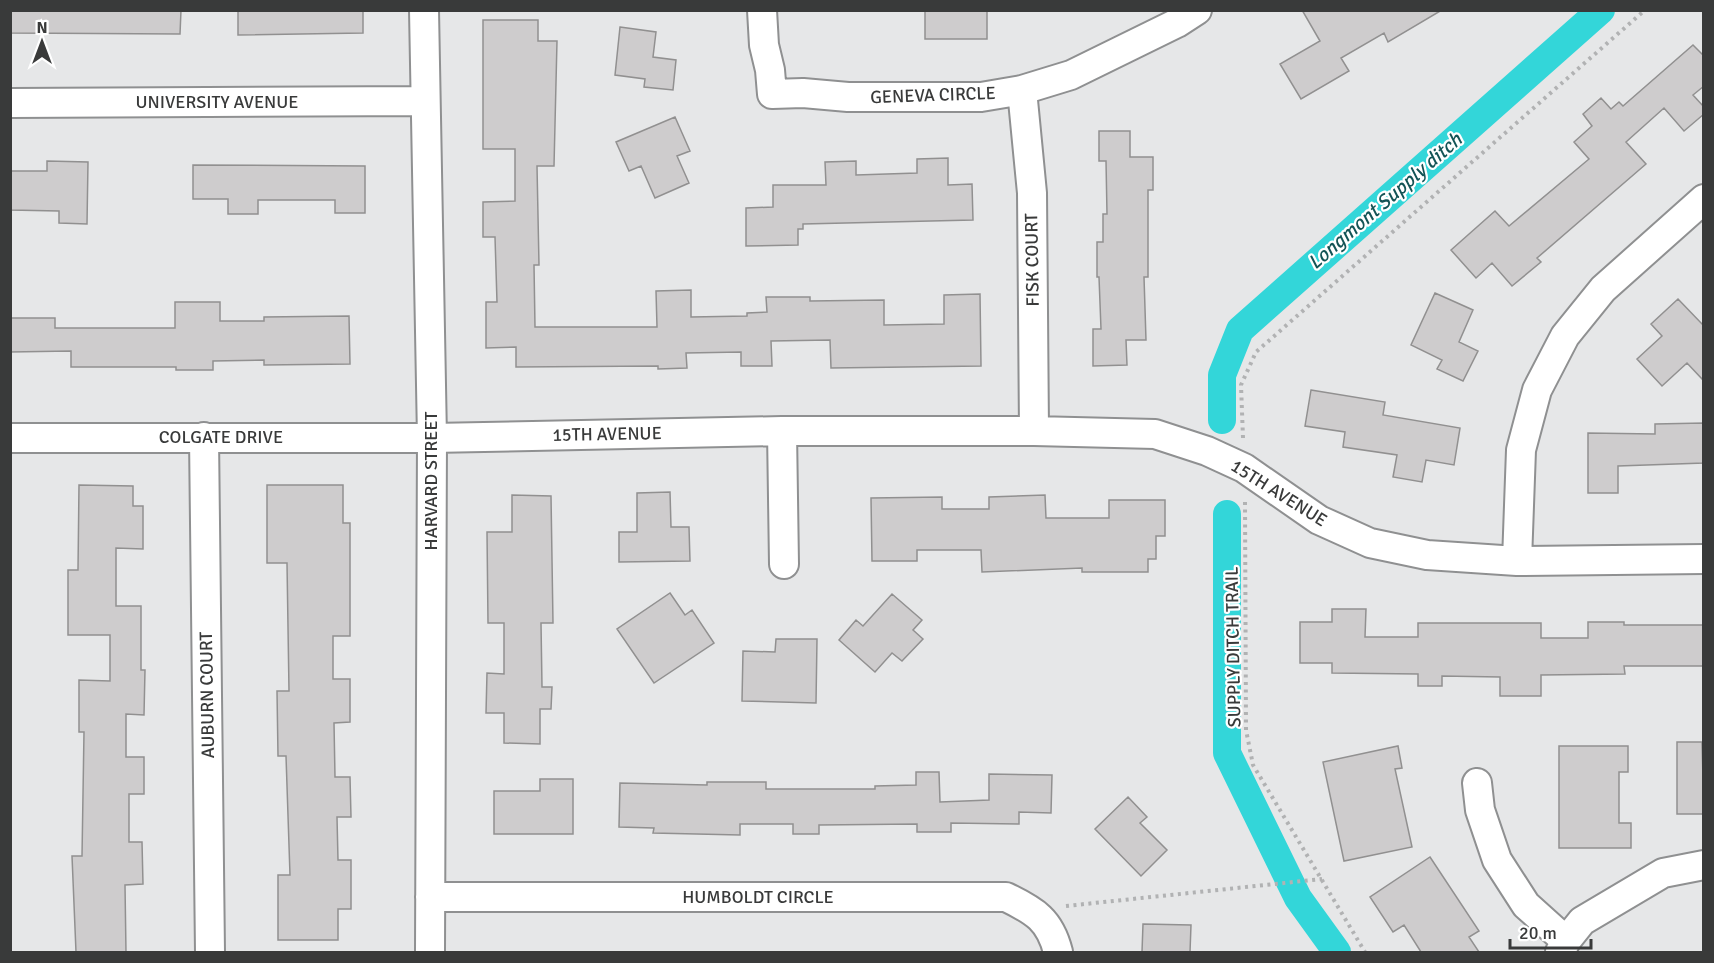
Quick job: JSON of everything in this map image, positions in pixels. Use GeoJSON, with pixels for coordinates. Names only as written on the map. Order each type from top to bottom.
{"type":"FeatureCollection","features":[{"type":"Feature","properties":{"kind":"street","name":"HARVARD STREET"},"geometry":{"type":"LineString","coordinates":[[424,10],[432,438],[430,952]]}},
{"type":"Feature","properties":{"kind":"street","name":"GENEVA CIRCLE"},"geometry":{"type":"LineString","coordinates":[[762,10],[764,45],[770,70],[772,94],[803,93],[848,97],[981,97],[1022,90],[1071,75],[1197,10]]}},
{"type":"Feature","properties":{"kind":"street","name":"FISK COURT"},"geometry":{"type":"LineString","coordinates":[[1022,90],[1032,193],[1034,431]]}},
{"type":"Feature","properties":{"kind":"street","name":"UNIVERSITY AVENUE"},"geometry":{"type":"LineString","coordinates":[[10,103],[424,101]]}},
{"type":"Feature","properties":{"kind":"street"},"geometry":{"type":"LineString","coordinates":[[1517,561],[1521,450],[1537,390],[1565,336],[1603,289],[1704,199]]}},
{"type":"Feature","properties":{"kind":"street","name":"15TH AVENUE"},"geometry":{"type":"LineString","coordinates":[[432,438],[782,431],[1034,431],[1155,434],[1207,451],[1244,468],[1319,520],[1370,543],[1427,555],[1517,561],[1704,559]]}},
{"type":"Feature","properties":{"kind":"street"},"geometry":{"type":"LineString","coordinates":[[782,431],[784,564]]}},
{"type":"Feature","properties":{"kind":"street","name":"AUBURN COURT"},"geometry":{"type":"LineString","coordinates":[[204,437],[210,952]]}},
{"type":"Feature","properties":{"kind":"street","name":"COLGATE DRIVE"},"geometry":{"type":"LineString","coordinates":[[10,438],[432,438]]}},
{"type":"Feature","properties":{"kind":"street"},"geometry":{"type":"LineString","coordinates":[[1477,783],[1480,810],[1497,860],[1526,905],[1563,947],[1582,921],[1663,873],[1704,865]]}},
{"type":"Feature","properties":{"kind":"street","name":"HUMBOLDT CIRCLE"},"geometry":{"type":"LineString","coordinates":[[430,897],[1006,897],[1032,909],[1053,934],[1058,952]]}},
{"type":"Feature","properties":{"kind":"path"},"geometry":{"type":"LineString","coordinates":[[1243,447],[1241,385],[1256,352],[1645,10]]}},
{"type":"Feature","properties":{"kind":"path","name":"SUPPLY DITCH TRAIL"},"geometry":{"type":"LineString","coordinates":[[1245,497],[1246,730],[1253,765],[1365,952]]}},
{"type":"Feature","properties":{"kind":"path"},"geometry":{"type":"LineString","coordinates":[[1032,909],[1322,879]]}},
{"type":"Feature","properties":{"kind":"building"},"geometry":{"type":"Polygon","coordinates":[[[10,10],[181,10],[180,34],[10,33],[10,10]]]}},
{"type":"Feature","properties":{"kind":"building"},"geometry":{"type":"Polygon","coordinates":[[[238,10],[363,10],[363,33],[238,35],[238,10]]]}},
{"type":"Feature","properties":{"kind":"building"},"geometry":{"type":"Polygon","coordinates":[[[925,10],[987,10],[987,39],[925,39],[925,10]]]}},
{"type":"Feature","properties":{"kind":"building"},"geometry":{"type":"Polygon","coordinates":[[[1302,10],[1442,10],[1388,42],[1384,33],[1341,58],[1349,71],[1301,99],[1280,64],[1320,41],[1302,10]]]}},
{"type":"Feature","properties":{"kind":"building"},"geometry":{"type":"Polygon","coordinates":[[[483,20],[538,20],[538,41],[557,41],[554,166],[537,166],[539,265],[534,265],[535,327],[657,327],[656,291],[691,290],[691,317],[747,316],[747,313],[767,312],[766,297],[810,297],[810,301],[884,300],[884,325],[944,324],[944,295],[980,294],[981,366],[831,368],[830,340],[771,341],[772,366],[741,366],[741,352],[686,353],[687,368],[658,369],[658,366],[516,367],[516,347],[486,348],[486,302],[497,302],[495,237],[483,237],[483,202],[515,201],[515,149],[483,149],[483,20]]]}},
{"type":"Feature","properties":{"kind":"building"},"geometry":{"type":"Polygon","coordinates":[[[620,27],[656,32],[653,57],[676,60],[673,90],[644,87],[645,79],[615,75],[620,27]]]}},
{"type":"Feature","properties":{"kind":"building"},"geometry":{"type":"Polygon","coordinates":[[[1693,45],[1704,56],[1704,86],[1693,95],[1704,107],[1704,114],[1684,131],[1664,108],[1626,142],[1646,164],[1537,258],[1541,262],[1512,286],[1492,263],[1476,278],[1451,250],[1495,211],[1509,226],[1589,159],[1574,142],[1592,126],[1583,114],[1601,98],[1611,109],[1619,102],[1623,106],[1693,45]]]}},
{"type":"Feature","properties":{"kind":"building"},"geometry":{"type":"Polygon","coordinates":[[[675,117],[690,151],[677,156],[689,183],[655,198],[641,166],[629,171],[616,142],[675,117]]]}},
{"type":"Feature","properties":{"kind":"building"},"geometry":{"type":"Polygon","coordinates":[[[1099,131],[1130,131],[1130,157],[1153,157],[1153,190],[1148,190],[1148,277],[1144,277],[1146,340],[1126,340],[1127,365],[1093,366],[1093,329],[1101,329],[1097,242],[1103,242],[1103,214],[1107,214],[1106,161],[1099,161],[1099,131]]]}},
{"type":"Feature","properties":{"kind":"building"},"geometry":{"type":"Polygon","coordinates":[[[948,158],[948,185],[972,184],[973,220],[803,224],[803,229],[798,229],[798,245],[746,246],[746,208],[773,207],[773,185],[826,185],[825,162],[856,161],[856,175],[917,173],[917,159],[948,158]]]}},
{"type":"Feature","properties":{"kind":"building"},"geometry":{"type":"Polygon","coordinates":[[[47,161],[88,162],[87,224],[59,223],[59,211],[10,210],[11,171],[47,171],[47,161]]]}},
{"type":"Feature","properties":{"kind":"building"},"geometry":{"type":"Polygon","coordinates":[[[193,165],[365,166],[365,213],[335,213],[335,200],[258,200],[258,214],[228,214],[228,199],[193,199],[193,165]]]}},
{"type":"Feature","properties":{"kind":"building"},"geometry":{"type":"Polygon","coordinates":[[[1435,293],[1473,310],[1459,342],[1478,351],[1463,381],[1437,369],[1442,360],[1411,345],[1435,293]]]}},
{"type":"Feature","properties":{"kind":"building"},"geometry":{"type":"Polygon","coordinates":[[[1678,299],[1704,326],[1704,381],[1687,363],[1662,386],[1637,359],[1662,336],[1651,324],[1678,299]]]}},
{"type":"Feature","properties":{"kind":"building"},"geometry":{"type":"Polygon","coordinates":[[[175,302],[220,302],[220,321],[264,321],[264,317],[349,316],[350,364],[264,365],[264,360],[213,361],[213,370],[176,370],[176,367],[71,367],[71,351],[10,352],[10,318],[55,318],[55,328],[175,328],[175,302]]]}},
{"type":"Feature","properties":{"kind":"building"},"geometry":{"type":"Polygon","coordinates":[[[1311,390],[1385,402],[1383,415],[1460,428],[1454,465],[1426,460],[1422,482],[1393,477],[1397,455],[1343,447],[1345,432],[1305,426],[1311,390]]]}},
{"type":"Feature","properties":{"kind":"building"},"geometry":{"type":"Polygon","coordinates":[[[1704,423],[1704,463],[1618,466],[1618,493],[1588,493],[1588,433],[1655,434],[1655,424],[1704,423]]]}},
{"type":"Feature","properties":{"kind":"building"},"geometry":{"type":"Polygon","coordinates":[[[79,485],[133,486],[133,506],[143,506],[143,549],[116,548],[116,606],[141,606],[141,670],[145,670],[144,715],[126,714],[126,757],[144,757],[144,794],[129,794],[129,842],[142,842],[143,884],[125,885],[126,952],[76,952],[72,856],[82,856],[84,732],[79,732],[79,680],[110,681],[110,635],[68,635],[68,570],[78,570],[79,485]]]}},
{"type":"Feature","properties":{"kind":"building"},"geometry":{"type":"Polygon","coordinates":[[[267,485],[343,485],[343,523],[350,523],[350,636],[333,636],[333,679],[350,679],[350,722],[334,723],[335,777],[350,777],[351,817],[337,817],[338,860],[351,860],[351,909],[338,909],[338,940],[278,940],[278,875],[290,875],[286,756],[278,756],[277,691],[289,691],[287,563],[267,563],[267,485]]]}},
{"type":"Feature","properties":{"kind":"building"},"geometry":{"type":"Polygon","coordinates":[[[670,492],[671,527],[689,527],[690,561],[619,562],[619,532],[637,532],[637,493],[670,492]]]}},
{"type":"Feature","properties":{"kind":"building"},"geometry":{"type":"Polygon","coordinates":[[[512,495],[551,496],[553,623],[541,623],[542,687],[552,687],[551,709],[540,709],[540,744],[504,743],[504,713],[486,713],[487,673],[504,674],[504,623],[488,623],[487,532],[512,532],[512,495]]]}},
{"type":"Feature","properties":{"kind":"building"},"geometry":{"type":"Polygon","coordinates":[[[1045,495],[1046,518],[1109,518],[1109,500],[1165,500],[1165,536],[1156,536],[1156,559],[1148,559],[1148,572],[1082,572],[1082,568],[982,572],[981,550],[917,550],[917,561],[872,561],[871,498],[942,497],[942,509],[989,509],[989,497],[1045,495]]]}},
{"type":"Feature","properties":{"kind":"building"},"geometry":{"type":"Polygon","coordinates":[[[670,593],[685,615],[692,610],[714,643],[654,683],[617,629],[670,593]]]}},
{"type":"Feature","properties":{"kind":"building"},"geometry":{"type":"Polygon","coordinates":[[[892,594],[922,620],[913,630],[923,639],[902,661],[892,653],[875,672],[839,640],[856,620],[863,626],[892,594]]]}},
{"type":"Feature","properties":{"kind":"building"},"geometry":{"type":"Polygon","coordinates":[[[1332,609],[1366,609],[1365,637],[1418,637],[1418,623],[1541,623],[1541,638],[1588,638],[1588,622],[1624,622],[1624,625],[1704,625],[1704,666],[1624,666],[1625,674],[1541,675],[1541,696],[1500,696],[1500,677],[1442,676],[1442,686],[1418,686],[1418,674],[1332,673],[1332,663],[1300,663],[1300,622],[1332,622],[1332,609]]]}},
{"type":"Feature","properties":{"kind":"building"},"geometry":{"type":"Polygon","coordinates":[[[776,639],[817,639],[816,703],[742,701],[743,651],[775,652],[776,639]]]}},
{"type":"Feature","properties":{"kind":"building"},"geometry":{"type":"Polygon","coordinates":[[[1677,742],[1702,742],[1704,814],[1677,814],[1677,742]]]}},
{"type":"Feature","properties":{"kind":"building"},"geometry":{"type":"Polygon","coordinates":[[[1398,746],[1402,768],[1395,769],[1412,847],[1344,861],[1323,762],[1398,746]]]}},
{"type":"Feature","properties":{"kind":"building"},"geometry":{"type":"Polygon","coordinates":[[[1559,746],[1628,746],[1628,772],[1619,772],[1619,823],[1631,823],[1631,848],[1559,848],[1559,746]]]}},
{"type":"Feature","properties":{"kind":"building"},"geometry":{"type":"Polygon","coordinates":[[[916,772],[939,772],[940,802],[989,800],[989,774],[1052,775],[1051,813],[1019,812],[1019,824],[951,823],[951,832],[917,832],[917,824],[819,825],[819,834],[793,834],[793,824],[740,824],[740,835],[653,833],[654,828],[619,827],[620,783],[707,785],[707,782],[766,782],[766,789],[875,789],[875,786],[916,785],[916,772]]]}},
{"type":"Feature","properties":{"kind":"building"},"geometry":{"type":"Polygon","coordinates":[[[540,779],[573,779],[573,834],[494,834],[494,791],[540,791],[540,779]]]}},
{"type":"Feature","properties":{"kind":"building"},"geometry":{"type":"Polygon","coordinates":[[[1128,797],[1147,817],[1140,823],[1167,850],[1141,876],[1095,829],[1128,797]]]}},
{"type":"Feature","properties":{"kind":"building"},"geometry":{"type":"Polygon","coordinates":[[[1430,857],[1479,931],[1469,937],[1479,952],[1421,952],[1404,925],[1393,932],[1370,897],[1430,857]]]}},
{"type":"Feature","properties":{"kind":"building"},"geometry":{"type":"Polygon","coordinates":[[[1143,924],[1191,925],[1190,952],[1142,952],[1143,924]]]}},
{"type":"Feature","properties":{"kind":"waterway","name":"Longmont Supply ditch"},"geometry":{"type":"LineString","coordinates":[[1222,420],[1222,375],[1240,330],[1601,10]]}},
{"type":"Feature","properties":{"kind":"waterway","name":"Longmont Supply ditch"},"geometry":{"type":"LineString","coordinates":[[1227,514],[1227,753],[1298,898],[1337,952]]}}]}
